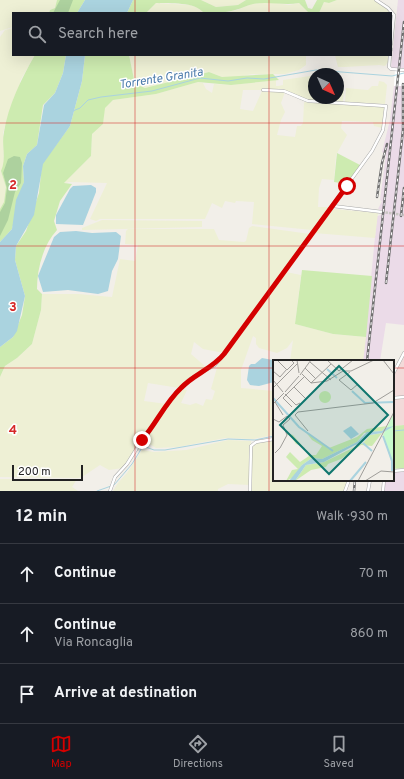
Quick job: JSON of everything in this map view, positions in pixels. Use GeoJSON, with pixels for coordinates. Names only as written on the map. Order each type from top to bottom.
{"type":"FeatureCollection","features":[{"type":"Feature","properties":{"kind":"street"},"geometry":{"type":"LineString","coordinates":[[376,0],[391,12]]}},
{"type":"Feature","properties":{"kind":"street"},"geometry":{"type":"LineString","coordinates":[[392,13],[394,15],[392,34]]}},
{"type":"Feature","properties":{"kind":"street"},"geometry":{"type":"LineString","coordinates":[[390,56],[389,67],[391,69],[404,70]]}},
{"type":"Feature","properties":{"kind":"street"},"geometry":{"type":"LineString","coordinates":[[110,491],[115,477],[127,464],[142,440],[175,394],[190,380],[216,364],[224,354],[333,206],[379,139],[383,130],[386,106],[308,101],[284,91],[263,90]]}},
{"type":"Feature","properties":{"kind":"street"},"geometry":{"type":"LineString","coordinates":[[333,206],[382,212]]}},
{"type":"Feature","properties":{"kind":"street"},"geometry":{"type":"LineString","coordinates":[[394,372],[404,353]]}},
{"type":"Feature","properties":{"kind":"street"},"geometry":{"type":"LineString","coordinates":[[394,398],[404,397]]}},
{"type":"Feature","properties":{"kind":"street"},"geometry":{"type":"LineString","coordinates":[[250,491],[251,446],[256,442],[273,439]]}},
{"type":"Feature","properties":{"kind":"street"},"geometry":{"type":"LineString","coordinates":[[394,471],[404,470]]}},
{"type":"Feature","properties":{"kind":"street"},"geometry":{"type":"LineString","coordinates":[[345,491],[349,481]]}},
{"type":"Feature","properties":{"kind":"street"},"geometry":{"type":"LineString","coordinates":[[368,491],[370,481]]}},
{"type":"Feature","properties":{"kind":"street"},"geometry":{"type":"LineString","coordinates":[[382,491],[384,481]]}},
{"type":"Feature","properties":{"kind":"shaded area"},"geometry":{"type":"Polygon","coordinates":[[[398,0],[404,0],[404,68],[393,69],[391,68],[398,0]]]}},
{"type":"Feature","properties":{"kind":"shaded area"},"geometry":{"type":"Polygon","coordinates":[[[394,86],[404,86],[404,325],[386,323],[380,360],[363,360],[377,216],[381,215],[381,210],[378,209],[382,201],[380,200],[386,154],[382,152],[390,120],[394,86]]]}},
{"type":"Feature","properties":{"kind":"shaded area"},"geometry":{"type":"Polygon","coordinates":[[[404,353],[404,425],[394,426],[394,372],[404,353]]]}},
{"type":"Feature","properties":{"kind":"shaded area"},"geometry":{"type":"Polygon","coordinates":[[[404,470],[404,491],[382,491],[383,481],[394,481],[394,471],[404,470]]]}},
{"type":"Feature","properties":{"kind":"green space"},"geometry":{"type":"Polygon","coordinates":[[[0,0],[57,0],[55,8],[50,10],[49,12],[12,12],[12,27],[0,31],[0,0]]]}},
{"type":"Feature","properties":{"kind":"green space"},"geometry":{"type":"Polygon","coordinates":[[[57,0],[85,0],[78,12],[49,12],[50,10],[55,8],[57,0]]]}},
{"type":"Feature","properties":{"kind":"green space"},"geometry":{"type":"Polygon","coordinates":[[[60,0],[73,0],[68,12],[54,12],[60,0]]]}},
{"type":"Feature","properties":{"kind":"green space"},"geometry":{"type":"Polygon","coordinates":[[[133,0],[201,0],[216,7],[238,5],[246,0],[305,0],[308,8],[312,9],[317,0],[337,0],[329,3],[324,2],[319,12],[308,12],[299,3],[259,3],[227,12],[203,12],[200,9],[188,5],[156,3],[147,12],[127,12],[133,0]]]}},
{"type":"Feature","properties":{"kind":"green space"},"geometry":{"type":"Polygon","coordinates":[[[201,0],[246,0],[238,5],[216,7],[201,0]]]}},
{"type":"Feature","properties":{"kind":"green space"},"geometry":{"type":"Polygon","coordinates":[[[337,0],[374,0],[388,8],[391,12],[319,12],[324,2],[329,3],[337,0]]]}},
{"type":"Feature","properties":{"kind":"green space"},"geometry":{"type":"Polygon","coordinates":[[[269,2],[289,5],[299,3],[308,12],[228,12],[251,4],[269,2]]]}},
{"type":"Feature","properties":{"kind":"green space"},"geometry":{"type":"Polygon","coordinates":[[[156,3],[190,5],[201,9],[203,12],[147,12],[156,3]]]}},
{"type":"Feature","properties":{"kind":"green space"},"geometry":{"type":"Polygon","coordinates":[[[12,28],[12,56],[34,56],[20,81],[20,88],[10,110],[3,133],[4,165],[1,171],[6,187],[4,202],[0,209],[0,37],[5,30],[12,28]]]}},
{"type":"Feature","properties":{"kind":"green space"},"geometry":{"type":"Polygon","coordinates":[[[34,56],[66,56],[63,73],[55,93],[43,105],[37,145],[27,154],[23,166],[24,182],[12,229],[0,242],[0,209],[4,202],[6,187],[1,171],[4,161],[4,132],[16,92],[34,56]]]}},
{"type":"Feature","properties":{"kind":"green space"},"geometry":{"type":"Polygon","coordinates":[[[85,56],[129,56],[135,84],[145,88],[209,72],[222,77],[273,74],[279,80],[231,85],[198,82],[156,94],[113,100],[105,108],[103,124],[92,134],[91,156],[64,183],[72,184],[60,201],[54,221],[57,230],[48,243],[38,273],[37,289],[42,294],[41,310],[32,344],[17,358],[5,366],[0,377],[0,347],[13,337],[22,315],[25,296],[15,260],[16,246],[26,231],[39,193],[42,164],[70,126],[82,81],[85,56]]]}},
{"type":"Feature","properties":{"kind":"green space"},"geometry":{"type":"Polygon","coordinates":[[[129,56],[306,56],[306,65],[299,70],[285,74],[252,74],[238,77],[222,77],[209,72],[145,88],[135,84],[129,56]]]}},
{"type":"Feature","properties":{"kind":"green space"},"geometry":{"type":"Polygon","coordinates":[[[335,56],[389,56],[388,62],[385,66],[338,67],[335,56]]]}},
{"type":"Feature","properties":{"kind":"green space"},"geometry":{"type":"Polygon","coordinates":[[[308,76],[308,100],[284,90],[243,90],[240,109],[253,111],[262,91],[285,92],[281,103],[285,112],[277,135],[295,137],[297,126],[301,126],[303,123],[304,103],[306,101],[308,101],[308,104],[344,103],[383,106],[384,108],[382,128],[374,126],[373,122],[342,121],[341,128],[347,135],[336,155],[334,180],[322,179],[319,188],[318,207],[331,207],[312,230],[252,224],[254,202],[236,201],[235,203],[225,201],[222,208],[212,203],[205,219],[100,219],[96,221],[90,219],[107,183],[69,182],[63,184],[91,156],[92,134],[103,124],[104,108],[113,100],[156,94],[198,82],[203,83],[206,89],[212,93],[214,84],[231,85],[276,80],[276,86],[278,86],[283,85],[283,80],[308,76]]]}},
{"type":"Feature","properties":{"kind":"green space"},"geometry":{"type":"Polygon","coordinates":[[[379,81],[384,82],[387,85],[385,104],[345,102],[346,88],[368,90],[372,86],[378,86],[379,81]]]}},
{"type":"Feature","properties":{"kind":"green space"},"geometry":{"type":"Polygon","coordinates":[[[337,153],[360,165],[347,184],[334,182],[337,153]]]}},
{"type":"Feature","properties":{"kind":"green space"},"geometry":{"type":"Polygon","coordinates":[[[14,156],[20,157],[22,163],[21,183],[15,192],[8,220],[0,236],[0,212],[5,203],[7,188],[3,173],[8,159],[14,156]]]}},
{"type":"Feature","properties":{"kind":"green space"},"geometry":{"type":"Polygon","coordinates":[[[333,209],[378,213],[375,238],[314,233],[333,209]]]}},
{"type":"Feature","properties":{"kind":"green space"},"geometry":{"type":"Polygon","coordinates":[[[102,220],[202,221],[202,227],[82,230],[82,228],[102,220]]]}},
{"type":"Feature","properties":{"kind":"green space"},"geometry":{"type":"Polygon","coordinates":[[[252,226],[310,234],[224,353],[203,349],[194,342],[191,354],[209,368],[198,373],[179,388],[148,383],[144,401],[167,404],[123,468],[109,470],[100,465],[78,478],[0,477],[0,377],[5,366],[17,358],[32,344],[41,310],[42,294],[78,294],[112,297],[120,259],[135,261],[138,245],[125,244],[126,231],[128,229],[214,229],[219,240],[244,242],[246,241],[249,228],[252,226]]]}},
{"type":"Feature","properties":{"kind":"green space"},"geometry":{"type":"Polygon","coordinates":[[[302,270],[372,276],[366,337],[333,334],[295,324],[302,270]]]}},
{"type":"Feature","properties":{"kind":"green space"},"geometry":{"type":"Polygon","coordinates":[[[286,272],[301,275],[295,324],[333,334],[366,337],[363,360],[290,360],[293,340],[287,348],[277,353],[259,348],[256,344],[256,338],[253,336],[241,370],[241,388],[273,391],[273,435],[253,439],[225,438],[178,447],[156,448],[143,440],[181,389],[187,390],[181,403],[190,405],[196,403],[203,406],[206,399],[212,400],[215,391],[211,389],[218,364],[286,272]]]}},
{"type":"Feature","properties":{"kind":"green space"},"geometry":{"type":"Polygon","coordinates":[[[404,425],[404,468],[394,469],[394,426],[404,425]]]}},
{"type":"Feature","properties":{"kind":"green space"},"geometry":{"type":"Polygon","coordinates":[[[228,440],[251,441],[250,485],[228,484],[218,489],[218,491],[113,491],[142,450],[154,452],[186,450],[228,440]]]}},
{"type":"Feature","properties":{"kind":"green space"},"geometry":{"type":"Polygon","coordinates":[[[273,440],[273,481],[349,481],[344,491],[251,491],[252,447],[256,443],[273,440]]]}},
{"type":"Feature","properties":{"kind":"green space"},"geometry":{"type":"Polygon","coordinates":[[[0,479],[77,479],[72,487],[78,491],[0,491],[0,479]]]}},
{"type":"Feature","properties":{"kind":"water"},"geometry":{"type":"Polygon","coordinates":[[[85,0],[133,0],[127,12],[78,12],[85,0]]]}},
{"type":"Feature","properties":{"kind":"water"},"geometry":{"type":"Polygon","coordinates":[[[66,56],[85,56],[82,81],[70,126],[43,164],[34,215],[16,246],[15,260],[25,296],[17,331],[13,337],[0,347],[0,242],[12,229],[16,200],[24,182],[23,166],[27,154],[37,145],[44,105],[55,93],[63,73],[66,56]]]}},
{"type":"Feature","properties":{"kind":"water"},"geometry":{"type":"Polygon","coordinates":[[[91,185],[96,188],[96,192],[83,225],[56,224],[56,215],[70,189],[73,186],[91,185]]]}},
{"type":"Feature","properties":{"kind":"water"},"geometry":{"type":"Polygon","coordinates":[[[76,231],[92,233],[116,232],[121,236],[118,259],[112,271],[108,291],[98,294],[68,290],[43,292],[38,276],[54,237],[60,232],[76,231]]]}},
{"type":"Feature","properties":{"kind":"water"},"geometry":{"type":"Polygon","coordinates":[[[262,358],[273,360],[273,382],[259,386],[250,385],[247,380],[249,366],[251,364],[255,364],[262,358]]]}},
{"type":"Feature","properties":{"kind":"pier"},"geometry":{"type":"Polygon","coordinates":[[[404,68],[404,86],[394,86],[395,69],[404,68]]]}},
{"type":"Feature","properties":{"kind":"waterway","name":"Torrente Granita"},"geometry":{"type":"LineString","coordinates":[[73,111],[80,108],[88,100],[152,91],[200,78],[228,81],[247,78],[264,79],[316,70],[392,76],[404,73]]}},
{"type":"Feature","properties":{"kind":"waterway"},"geometry":{"type":"LineString","coordinates":[[394,431],[404,430]]}},
{"type":"Feature","properties":{"kind":"waterway"},"geometry":{"type":"LineString","coordinates":[[97,491],[114,485],[132,464],[143,446],[154,450],[165,450],[228,439],[255,440],[273,436]]}},
{"type":"Feature","properties":{"kind":"tunnel"},"geometry":{"type":"LineString","coordinates":[[382,212],[404,215]]}},
{"type":"Feature","properties":{"kind":"railway"},"geometry":{"type":"LineString","coordinates":[[367,360],[404,22]]}},
{"type":"Feature","properties":{"kind":"railway"},"geometry":{"type":"LineString","coordinates":[[386,283],[403,130],[403,84]]}},
{"type":"Feature","properties":{"kind":"railway"},"geometry":{"type":"LineString","coordinates":[[377,197],[382,163],[387,144]]}},
{"type":"Feature","properties":{"kind":"railway"},"geometry":{"type":"LineString","coordinates":[[401,216],[404,188]]}},
{"type":"Feature","properties":{"kind":"railway"},"geometry":{"type":"LineString","coordinates":[[354,491],[355,481]]}},
{"type":"Feature","properties":{"kind":"route"},"geometry":{"type":"LineString","coordinates":[[142,440],[178,390],[187,382],[216,364],[347,186]]}}]}
